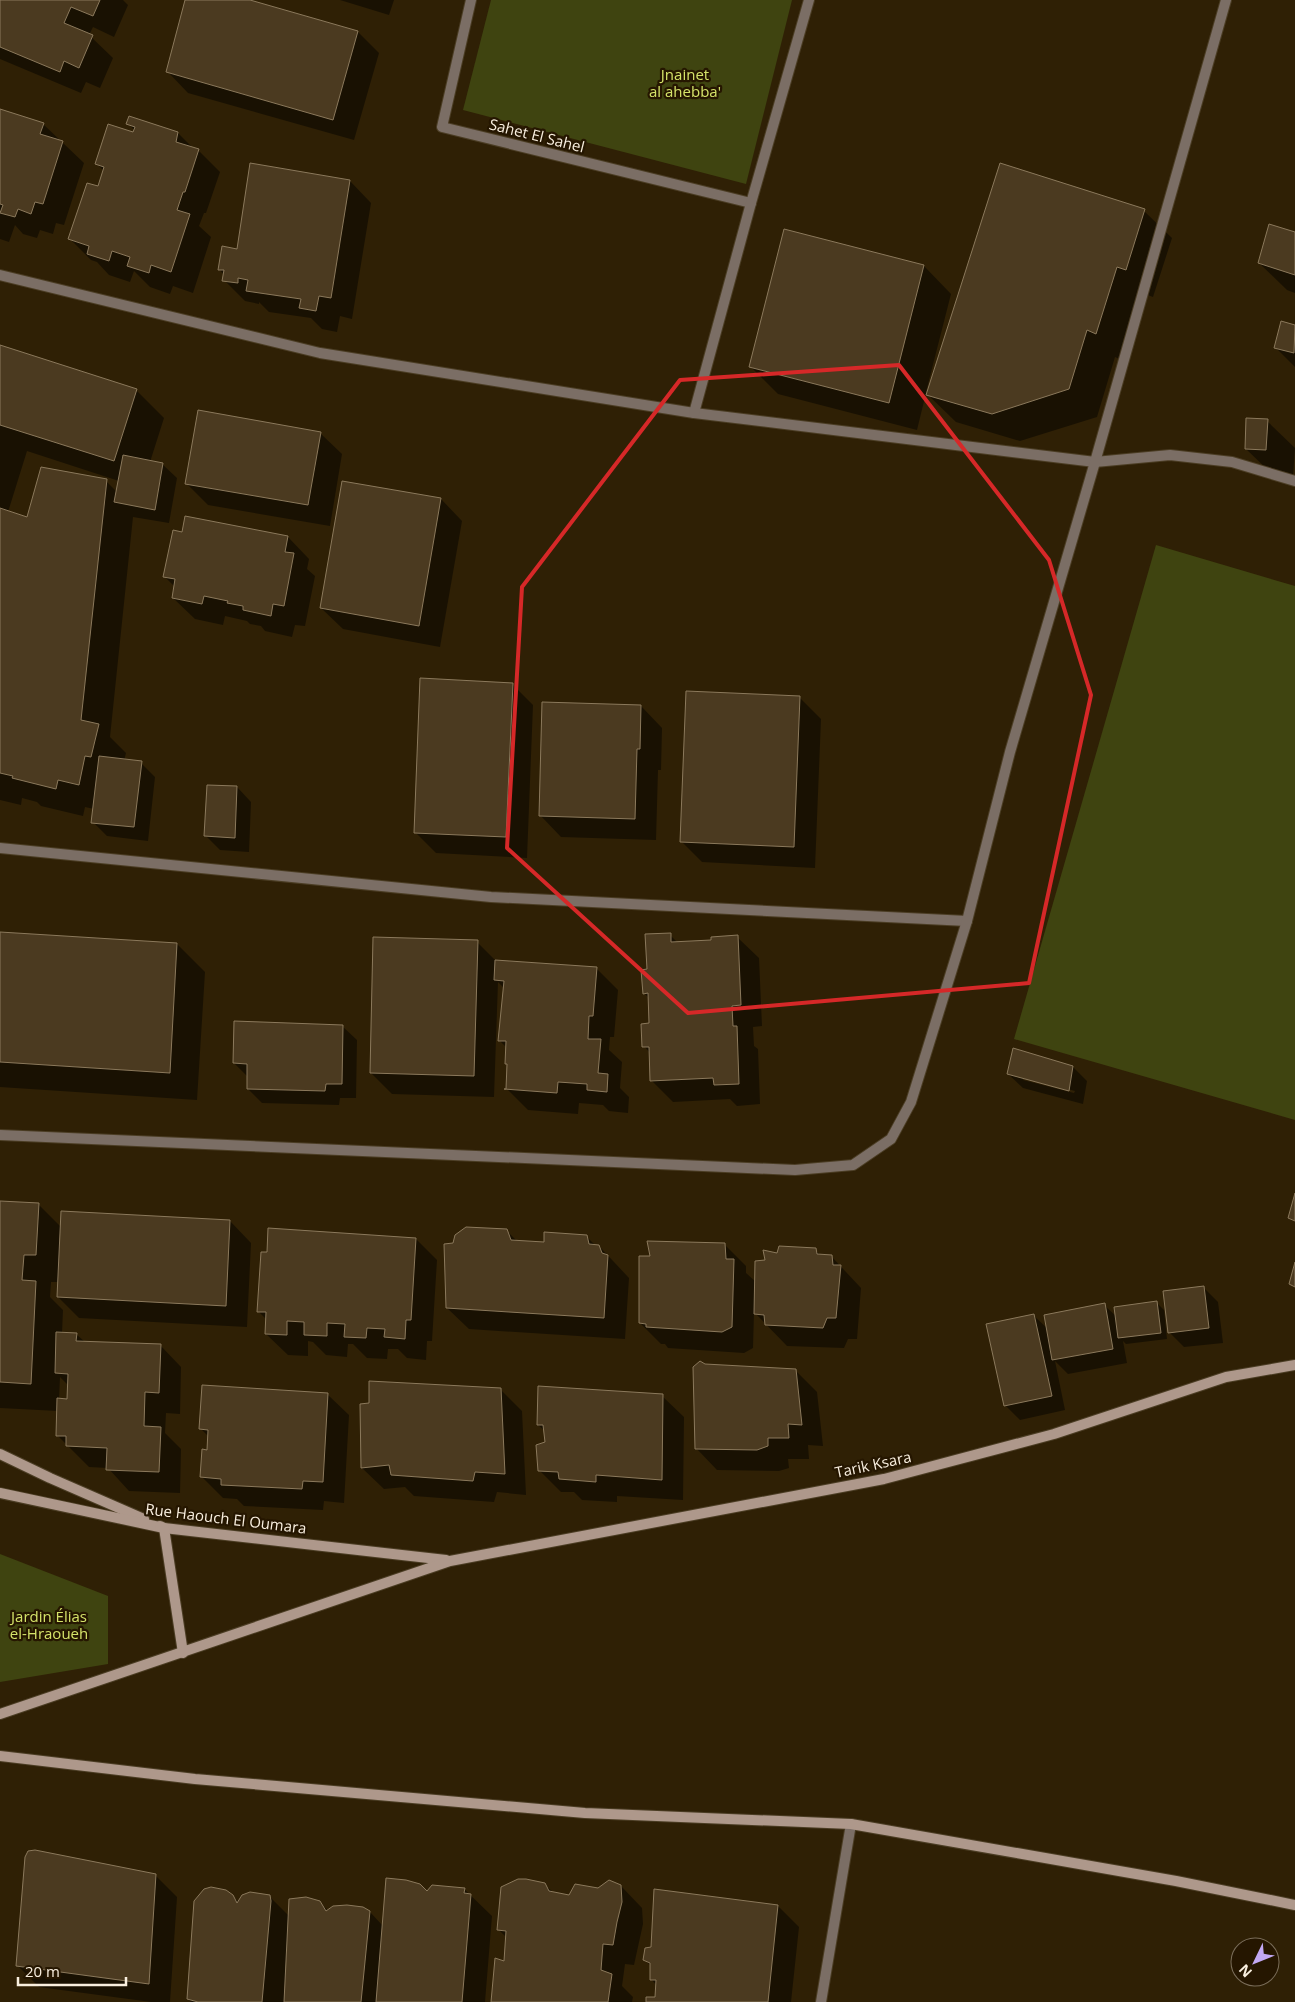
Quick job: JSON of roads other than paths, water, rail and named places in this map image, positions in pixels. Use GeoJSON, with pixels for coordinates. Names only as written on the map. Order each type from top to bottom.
{"type":"FeatureCollection","features":[{"type":"Feature","properties":{"kind":"street","name":"Sahet El Sahel"},"geometry":{"type":"LineString","coordinates":[[471,0],[442,127],[751,203]]}},
{"type":"Feature","properties":{"kind":"street"},"geometry":{"type":"LineString","coordinates":[[694,413],[809,0]]}},
{"type":"Feature","properties":{"kind":"street"},"geometry":{"type":"LineString","coordinates":[[0,1135],[795,1170],[853,1165],[891,1139],[911,1102],[967,921],[1010,752],[1095,462],[1226,0]]}},
{"type":"Feature","properties":{"kind":"street"},"geometry":{"type":"LineString","coordinates":[[0,274],[320,353],[694,413],[1095,462],[1170,455],[1232,462],[1295,481]]}},
{"type":"Feature","properties":{"kind":"street"},"geometry":{"type":"LineString","coordinates":[[0,848],[491,897],[967,921]]}},
{"type":"Feature","properties":{"kind":"street","name":"Tarik Ksara"},"geometry":{"type":"LineString","coordinates":[[450,1561],[884,1479],[1054,1434],[1226,1377],[1295,1365]]}},
{"type":"Feature","properties":{"kind":"street"},"geometry":{"type":"LineString","coordinates":[[0,1454],[164,1528],[183,1653]]}},
{"type":"Feature","properties":{"kind":"street","name":"Rue Haouch El Oumara"},"geometry":{"type":"LineString","coordinates":[[0,1493],[164,1528],[450,1561]]}},
{"type":"Feature","properties":{"kind":"street"},"geometry":{"type":"LineString","coordinates":[[0,1714],[450,1561]]}},
{"type":"Feature","properties":{"kind":"street"},"geometry":{"type":"LineString","coordinates":[[0,1756],[195,1779],[585,1813],[851,1824],[1176,1881],[1295,1905]]}},
{"type":"Feature","properties":{"kind":"street"},"geometry":{"type":"LineString","coordinates":[[821,2002],[851,1824]]}},
{"type":"Feature","properties":{"kind":"park label","name":"Jnainet al ahebba'"},"geometry":{"type":"Point","coordinates":[685,82]}},
{"type":"Feature","properties":{"kind":"park label","name":"Jardin Élias el-Hraoueh"},"geometry":{"type":"Point","coordinates":[49,1624]}}]}
